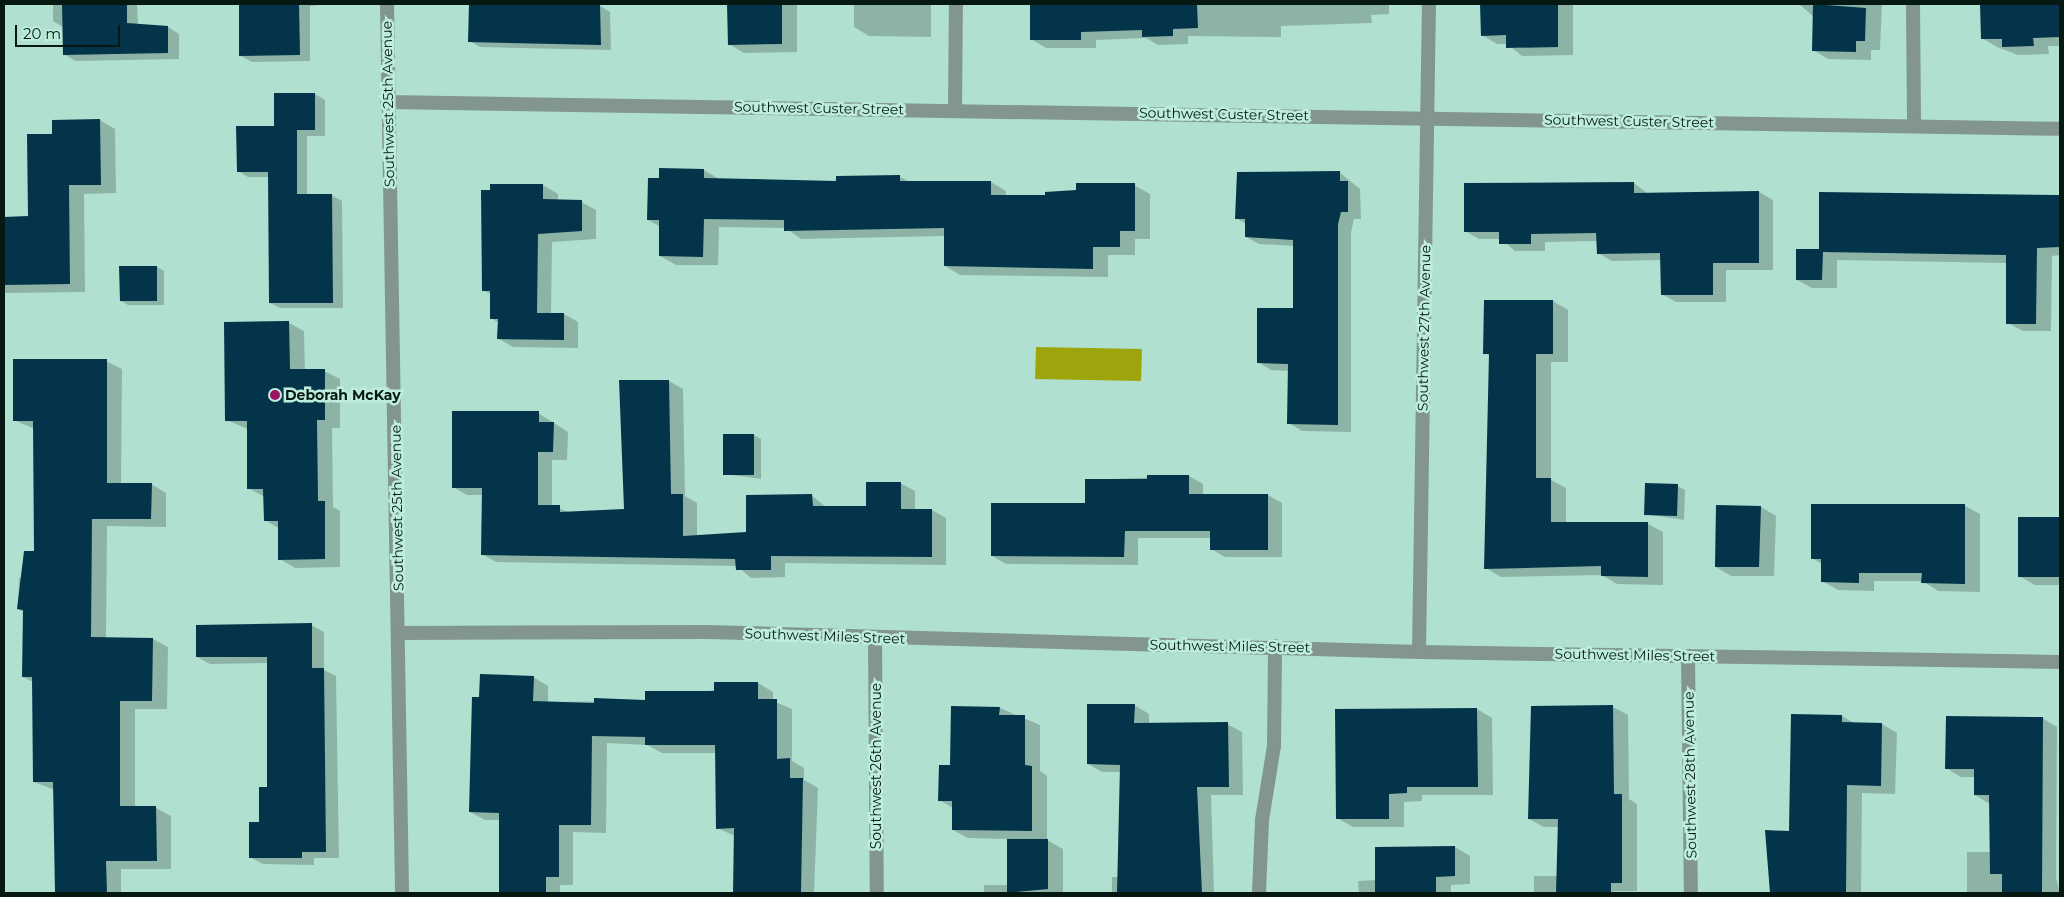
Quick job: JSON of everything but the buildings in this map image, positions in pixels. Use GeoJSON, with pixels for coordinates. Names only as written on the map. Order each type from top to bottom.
{"type":"FeatureCollection","features":[{"type":"Feature","properties":{"kind":"street","name":"Southwest 25th Avenue"},"geometry":{"type":"LineString","coordinates":[[386,4],[400,633],[402,893]]}},
{"type":"Feature","properties":{"kind":"street"},"geometry":{"type":"LineString","coordinates":[[955,110],[956,4]]}},
{"type":"Feature","properties":{"kind":"street","name":"Southwest 27th Avenue"},"geometry":{"type":"LineString","coordinates":[[1419,652],[1429,4]]}},
{"type":"Feature","properties":{"kind":"street"},"geometry":{"type":"LineString","coordinates":[[1913,4],[1914,125]]}},
{"type":"Feature","properties":{"kind":"street","name":"Southwest Custer Street"},"geometry":{"type":"LineString","coordinates":[[387,102],[1427,117],[2060,129]]}},
{"type":"Feature","properties":{"kind":"street","name":"Southwest Miles Street"},"geometry":{"type":"LineString","coordinates":[[400,633],[707,632],[875,638],[1274,646],[1419,652],[2060,662]]}},
{"type":"Feature","properties":{"kind":"street","name":"Southwest 26th Avenue"},"geometry":{"type":"LineString","coordinates":[[875,638],[877,893]]}},
{"type":"Feature","properties":{"kind":"street"},"geometry":{"type":"LineString","coordinates":[[1259,893],[1262,820],[1274,746],[1274,646]]}},
{"type":"Feature","properties":{"kind":"street","name":"Southwest 28th Avenue"},"geometry":{"type":"LineString","coordinates":[[1688,656],[1691,893]]}},
{"type":"Feature","properties":{"kind":"shaded area"},"geometry":{"type":"Polygon","coordinates":[[[1036,347],[1142,349],[1141,381],[1035,379],[1036,347]]]}},
{"type":"Feature","properties":{"kind":"place","name":"Deborah McKay"},"geometry":{"type":"Point","coordinates":[275,395]}}]}
